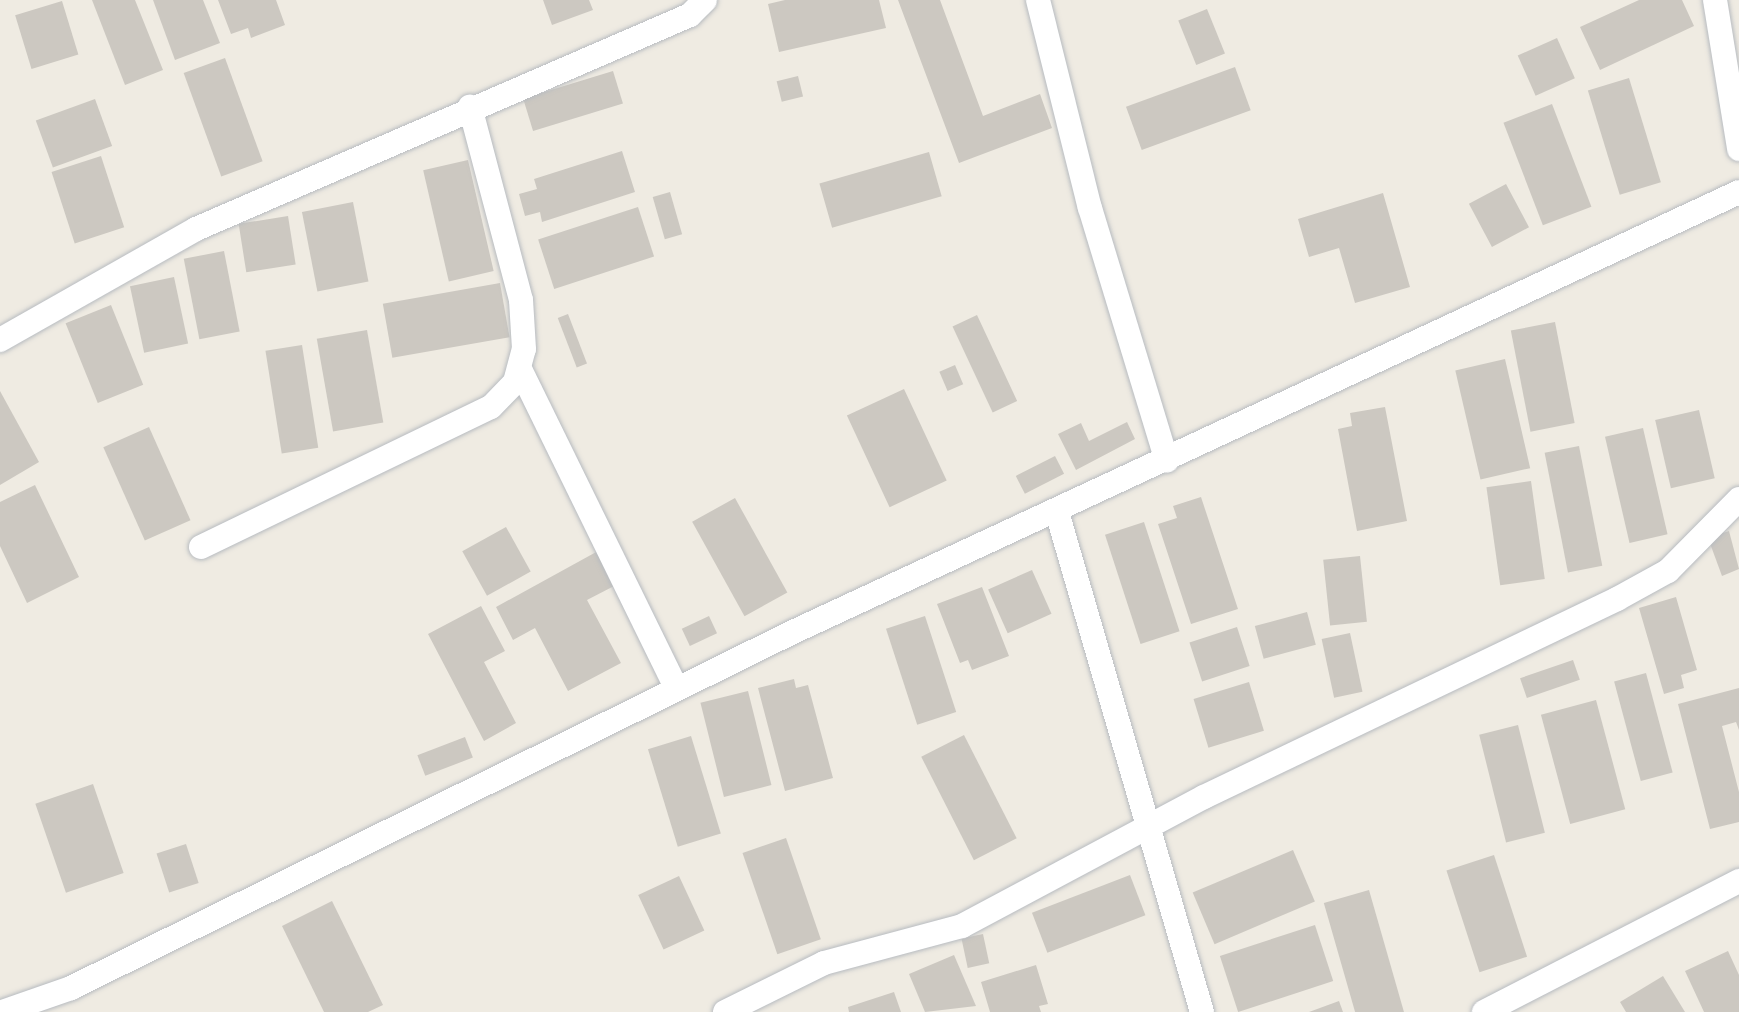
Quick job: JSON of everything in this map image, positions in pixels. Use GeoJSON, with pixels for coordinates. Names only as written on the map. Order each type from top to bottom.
{"type":"FeatureCollection","features":[{"type":"Feature","properties":{"kind":"street"},"geometry":{"type":"LineString","coordinates":[[0,340],[196,229],[470,107],[690,15],[705,0]]}},
{"type":"Feature","properties":{"kind":"street"},"geometry":{"type":"LineString","coordinates":[[1038,0],[1090,208],[1167,461]]}},
{"type":"Feature","properties":{"kind":"street"},"geometry":{"type":"LineString","coordinates":[[1715,0],[1739,149]]}},
{"type":"Feature","properties":{"kind":"street"},"geometry":{"type":"LineString","coordinates":[[201,547],[491,407],[520,369],[525,326],[521,300],[470,107]]}},
{"type":"Feature","properties":{"kind":"street"},"geometry":{"type":"LineString","coordinates":[[2,1012],[71,988],[677,689],[1739,192]]}},
{"type":"Feature","properties":{"kind":"street"},"geometry":{"type":"LineString","coordinates":[[520,369],[677,689]]}},
{"type":"Feature","properties":{"kind":"street"},"geometry":{"type":"LineString","coordinates":[[725,1012],[824,963],[962,926],[1150,825],[1645,584],[1686,555],[1739,499]]}},
{"type":"Feature","properties":{"kind":"street"},"geometry":{"type":"LineString","coordinates":[[1057,512],[1150,825],[1202,1012]]}},
{"type":"Feature","properties":{"kind":"street"},"geometry":{"type":"LineString","coordinates":[[1484,1012],[1739,881]]}},
{"type":"Feature","properties":{"kind":"building"},"geometry":{"type":"Polygon","coordinates":[[[92,0],[135,0],[163,70],[125,85],[92,0]]]}},
{"type":"Feature","properties":{"kind":"building"},"geometry":{"type":"Polygon","coordinates":[[[153,0],[203,0],[220,43],[175,60],[153,0]]]}},
{"type":"Feature","properties":{"kind":"building"},"geometry":{"type":"Polygon","coordinates":[[[218,0],[276,0],[285,25],[251,38],[248,28],[231,34],[218,0]]]}},
{"type":"Feature","properties":{"kind":"building"},"geometry":{"type":"Polygon","coordinates":[[[543,0],[589,0],[593,10],[552,25],[543,0]]]}},
{"type":"Feature","properties":{"kind":"building"},"geometry":{"type":"Polygon","coordinates":[[[785,0],[879,0],[886,28],[779,52],[768,4],[785,0]]]}},
{"type":"Feature","properties":{"kind":"building"},"geometry":{"type":"Polygon","coordinates":[[[898,0],[940,0],[983,116],[1040,94],[1052,128],[959,163],[898,0]]]}},
{"type":"Feature","properties":{"kind":"building"},"geometry":{"type":"Polygon","coordinates":[[[1639,0],[1682,0],[1694,26],[1600,70],[1580,27],[1639,0]]]}},
{"type":"Feature","properties":{"kind":"building"},"geometry":{"type":"Polygon","coordinates":[[[62,1],[78,55],[32,69],[15,15],[62,1]]]}},
{"type":"Feature","properties":{"kind":"building"},"geometry":{"type":"Polygon","coordinates":[[[1207,9],[1225,54],[1196,65],[1178,21],[1207,9]]]}},
{"type":"Feature","properties":{"kind":"building"},"geometry":{"type":"Polygon","coordinates":[[[1557,38],[1575,78],[1536,96],[1518,55],[1557,38]]]}},
{"type":"Feature","properties":{"kind":"building"},"geometry":{"type":"Polygon","coordinates":[[[225,58],[263,161],[221,176],[184,73],[225,58]]]}},
{"type":"Feature","properties":{"kind":"building"},"geometry":{"type":"Polygon","coordinates":[[[1235,67],[1251,110],[1142,150],[1126,107],[1235,67]]]}},
{"type":"Feature","properties":{"kind":"building"},"geometry":{"type":"Polygon","coordinates":[[[613,71],[623,104],[533,131],[523,98],[613,71]]]}},
{"type":"Feature","properties":{"kind":"building"},"geometry":{"type":"Polygon","coordinates":[[[798,76],[803,96],[782,102],[777,81],[798,76]]]}},
{"type":"Feature","properties":{"kind":"building"},"geometry":{"type":"Polygon","coordinates":[[[1629,78],[1661,182],[1620,195],[1588,91],[1629,78]]]}},
{"type":"Feature","properties":{"kind":"building"},"geometry":{"type":"Polygon","coordinates":[[[95,99],[112,146],[53,168],[36,121],[95,99]]]}},
{"type":"Feature","properties":{"kind":"building"},"geometry":{"type":"Polygon","coordinates":[[[1552,104],[1591,207],[1543,225],[1503,123],[1552,104]]]}},
{"type":"Feature","properties":{"kind":"building"},"geometry":{"type":"Polygon","coordinates":[[[622,151],[635,192],[542,222],[540,212],[525,216],[519,194],[537,189],[534,179],[622,151]]]}},
{"type":"Feature","properties":{"kind":"building"},"geometry":{"type":"Polygon","coordinates":[[[929,152],[942,196],[832,228],[819,183],[929,152]]]}},
{"type":"Feature","properties":{"kind":"building"},"geometry":{"type":"Polygon","coordinates":[[[101,156],[124,227],[75,243],[52,172],[101,156]]]}},
{"type":"Feature","properties":{"kind":"building"},"geometry":{"type":"Polygon","coordinates":[[[468,160],[494,271],[449,281],[423,170],[468,160]]]}},
{"type":"Feature","properties":{"kind":"building"},"geometry":{"type":"Polygon","coordinates":[[[1506,184],[1529,227],[1492,247],[1469,204],[1506,184]]]}},
{"type":"Feature","properties":{"kind":"building"},"geometry":{"type":"Polygon","coordinates":[[[670,192],[682,234],[665,239],[653,197],[670,192]]]}},
{"type":"Feature","properties":{"kind":"building"},"geometry":{"type":"Polygon","coordinates":[[[1383,193],[1410,287],[1355,303],[1339,248],[1309,257],[1298,219],[1383,193]]]}},
{"type":"Feature","properties":{"kind":"building"},"geometry":{"type":"Polygon","coordinates":[[[353,202],[368,282],[317,291],[302,212],[353,202]]]}},
{"type":"Feature","properties":{"kind":"building"},"geometry":{"type":"Polygon","coordinates":[[[638,207],[654,256],[554,289],[538,239],[638,207]]]}},
{"type":"Feature","properties":{"kind":"building"},"geometry":{"type":"Polygon","coordinates":[[[288,216],[296,264],[246,272],[239,224],[288,216]]]}},
{"type":"Feature","properties":{"kind":"building"},"geometry":{"type":"Polygon","coordinates":[[[224,251],[240,331],[199,339],[184,259],[224,251]]]}},
{"type":"Feature","properties":{"kind":"building"},"geometry":{"type":"Polygon","coordinates":[[[174,277],[188,344],[144,353],[130,286],[174,277]]]}},
{"type":"Feature","properties":{"kind":"building"},"geometry":{"type":"Polygon","coordinates":[[[500,283],[510,337],[392,358],[383,304],[500,283]]]}},
{"type":"Feature","properties":{"kind":"building"},"geometry":{"type":"Polygon","coordinates":[[[111,305],[143,385],[98,403],[66,323],[111,305]]]}},
{"type":"Feature","properties":{"kind":"building"},"geometry":{"type":"Polygon","coordinates":[[[568,314],[587,363],[577,367],[558,318],[568,314]]]}},
{"type":"Feature","properties":{"kind":"building"},"geometry":{"type":"Polygon","coordinates":[[[977,315],[1017,401],[993,413],[953,326],[977,315]]]}},
{"type":"Feature","properties":{"kind":"building"},"geometry":{"type":"Polygon","coordinates":[[[1555,322],[1575,423],[1530,432],[1511,331],[1555,322]]]}},
{"type":"Feature","properties":{"kind":"building"},"geometry":{"type":"Polygon","coordinates":[[[367,330],[383,423],[333,431],[317,339],[367,330]]]}},
{"type":"Feature","properties":{"kind":"building"},"geometry":{"type":"Polygon","coordinates":[[[302,345],[318,448],[282,454],[265,351],[302,345]]]}},
{"type":"Feature","properties":{"kind":"building"},"geometry":{"type":"Polygon","coordinates":[[[1505,359],[1530,468],[1481,480],[1455,370],[1505,359]]]}},
{"type":"Feature","properties":{"kind":"building"},"geometry":{"type":"Polygon","coordinates":[[[955,365],[963,384],[948,391],[939,372],[955,365]]]}},
{"type":"Feature","properties":{"kind":"building"},"geometry":{"type":"Polygon","coordinates":[[[904,389],[947,481],[890,507],[847,416],[904,389]]]}},
{"type":"Feature","properties":{"kind":"building"},"geometry":{"type":"Polygon","coordinates":[[[0,391],[39,462],[0,485],[0,391]]]}},
{"type":"Feature","properties":{"kind":"building"},"geometry":{"type":"Polygon","coordinates":[[[1385,407],[1407,521],[1357,531],[1338,429],[1352,426],[1350,413],[1385,407]]]}},
{"type":"Feature","properties":{"kind":"building"},"geometry":{"type":"Polygon","coordinates":[[[1699,410],[1715,478],[1671,488],[1655,420],[1699,410]]]}},
{"type":"Feature","properties":{"kind":"building"},"geometry":{"type":"Polygon","coordinates":[[[1127,422],[1135,439],[1076,470],[1058,434],[1081,423],[1089,441],[1127,422]]]}},
{"type":"Feature","properties":{"kind":"building"},"geometry":{"type":"Polygon","coordinates":[[[149,427],[190,520],[145,541],[103,447],[149,427]]]}},
{"type":"Feature","properties":{"kind":"building"},"geometry":{"type":"Polygon","coordinates":[[[1643,428],[1668,534],[1630,543],[1605,437],[1643,428]]]}},
{"type":"Feature","properties":{"kind":"building"},"geometry":{"type":"Polygon","coordinates":[[[1579,446],[1602,566],[1568,572],[1545,453],[1579,446]]]}},
{"type":"Feature","properties":{"kind":"building"},"geometry":{"type":"Polygon","coordinates":[[[1055,456],[1064,474],[1025,494],[1016,476],[1055,456]]]}},
{"type":"Feature","properties":{"kind":"building"},"geometry":{"type":"Polygon","coordinates":[[[1531,481],[1545,579],[1500,585],[1486,487],[1531,481]]]}},
{"type":"Feature","properties":{"kind":"building"},"geometry":{"type":"Polygon","coordinates":[[[35,485],[79,577],[27,603],[0,546],[0,502],[35,485]]]}},
{"type":"Feature","properties":{"kind":"building"},"geometry":{"type":"Polygon","coordinates":[[[1201,497],[1238,609],[1191,624],[1158,524],[1177,518],[1173,506],[1201,497]]]}},
{"type":"Feature","properties":{"kind":"building"},"geometry":{"type":"Polygon","coordinates":[[[735,498],[787,592],[745,616],[692,522],[735,498]]]}},
{"type":"Feature","properties":{"kind":"building"},"geometry":{"type":"Polygon","coordinates":[[[1144,522],[1180,631],[1141,644],[1105,535],[1144,522]]]}},
{"type":"Feature","properties":{"kind":"building"},"geometry":{"type":"Polygon","coordinates":[[[506,527],[531,572],[487,596],[462,551],[506,527]]]}},
{"type":"Feature","properties":{"kind":"building"},"geometry":{"type":"Polygon","coordinates":[[[1729,531],[1739,569],[1722,576],[1708,538],[1729,531]]]}},
{"type":"Feature","properties":{"kind":"building"},"geometry":{"type":"Polygon","coordinates":[[[598,551],[616,585],[587,600],[621,663],[568,691],[535,628],[513,640],[496,607],[598,551]]]}},
{"type":"Feature","properties":{"kind":"building"},"geometry":{"type":"Polygon","coordinates":[[[1360,556],[1367,622],[1330,626],[1323,560],[1360,556]]]}},
{"type":"Feature","properties":{"kind":"building"},"geometry":{"type":"Polygon","coordinates":[[[1032,570],[1052,614],[1008,633],[988,590],[1032,570]]]}},
{"type":"Feature","properties":{"kind":"building"},"geometry":{"type":"Polygon","coordinates":[[[982,587],[1009,656],[972,670],[968,660],[960,663],[937,604],[982,587]]]}},
{"type":"Feature","properties":{"kind":"building"},"geometry":{"type":"Polygon","coordinates":[[[1676,597],[1697,670],[1681,675],[1684,688],[1664,694],[1639,608],[1676,597]]]}},
{"type":"Feature","properties":{"kind":"building"},"geometry":{"type":"Polygon","coordinates":[[[481,606],[505,651],[484,662],[516,723],[484,741],[428,634],[481,606]]]}},
{"type":"Feature","properties":{"kind":"building"},"geometry":{"type":"Polygon","coordinates":[[[1307,612],[1316,645],[1264,659],[1255,626],[1307,612]]]}},
{"type":"Feature","properties":{"kind":"building"},"geometry":{"type":"Polygon","coordinates":[[[709,616],[717,633],[690,646],[682,629],[709,616]]]}},
{"type":"Feature","properties":{"kind":"building"},"geometry":{"type":"Polygon","coordinates":[[[925,616],[956,712],[917,725],[886,629],[925,616]]]}},
{"type":"Feature","properties":{"kind":"building"},"geometry":{"type":"Polygon","coordinates":[[[1237,627],[1250,666],[1202,681],[1189,642],[1237,627]]]}},
{"type":"Feature","properties":{"kind":"building"},"geometry":{"type":"Polygon","coordinates":[[[1350,633],[1362,692],[1334,698],[1322,639],[1350,633]]]}},
{"type":"Feature","properties":{"kind":"building"},"geometry":{"type":"Polygon","coordinates":[[[1573,660],[1580,680],[1527,698],[1520,678],[1573,660]]]}},
{"type":"Feature","properties":{"kind":"building"},"geometry":{"type":"Polygon","coordinates":[[[1646,673],[1673,772],[1641,781],[1614,682],[1646,673]]]}},
{"type":"Feature","properties":{"kind":"building"},"geometry":{"type":"Polygon","coordinates":[[[794,679],[796,688],[808,685],[833,778],[785,791],[758,688],[794,679]]]}},
{"type":"Feature","properties":{"kind":"building"},"geometry":{"type":"Polygon","coordinates":[[[1249,682],[1264,731],[1208,748],[1194,699],[1249,682]]]}},
{"type":"Feature","properties":{"kind":"building"},"geometry":{"type":"Polygon","coordinates":[[[1739,688],[1739,730],[1736,722],[1722,726],[1739,792],[1739,822],[1710,829],[1678,704],[1739,688]]]}},
{"type":"Feature","properties":{"kind":"building"},"geometry":{"type":"Polygon","coordinates":[[[748,691],[771,785],[724,797],[700,703],[748,691]]]}},
{"type":"Feature","properties":{"kind":"building"},"geometry":{"type":"Polygon","coordinates":[[[1596,700],[1625,809],[1570,824],[1541,715],[1596,700]]]}},
{"type":"Feature","properties":{"kind":"building"},"geometry":{"type":"Polygon","coordinates":[[[1518,725],[1545,833],[1506,842],[1479,735],[1518,725]]]}},
{"type":"Feature","properties":{"kind":"building"},"geometry":{"type":"Polygon","coordinates":[[[964,735],[1017,838],[974,860],[921,757],[964,735]]]}},
{"type":"Feature","properties":{"kind":"building"},"geometry":{"type":"Polygon","coordinates":[[[691,736],[721,834],[678,847],[648,749],[691,736]]]}},
{"type":"Feature","properties":{"kind":"building"},"geometry":{"type":"Polygon","coordinates":[[[465,737],[473,758],[425,776],[417,755],[465,737]]]}},
{"type":"Feature","properties":{"kind":"building"},"geometry":{"type":"Polygon","coordinates":[[[93,784],[124,873],[66,893],[35,804],[93,784]]]}},
{"type":"Feature","properties":{"kind":"building"},"geometry":{"type":"Polygon","coordinates":[[[786,838],[821,939],[777,954],[743,853],[786,838]]]}},
{"type":"Feature","properties":{"kind":"building"},"geometry":{"type":"Polygon","coordinates":[[[186,844],[199,883],[169,893],[157,854],[186,844]]]}},
{"type":"Feature","properties":{"kind":"building"},"geometry":{"type":"Polygon","coordinates":[[[1293,850],[1315,902],[1215,944],[1193,893],[1293,850]]]}},
{"type":"Feature","properties":{"kind":"building"},"geometry":{"type":"Polygon","coordinates":[[[1494,855],[1527,957],[1480,972],[1446,870],[1494,855]]]}},
{"type":"Feature","properties":{"kind":"building"},"geometry":{"type":"Polygon","coordinates":[[[1130,875],[1145,915],[1047,953],[1032,913],[1130,875]]]}},
{"type":"Feature","properties":{"kind":"building"},"geometry":{"type":"Polygon","coordinates":[[[679,876],[704,930],[664,949],[638,895],[679,876]]]}},
{"type":"Feature","properties":{"kind":"building"},"geometry":{"type":"Polygon","coordinates":[[[1369,890],[1404,1012],[1355,1012],[1324,903],[1369,890]]]}},
{"type":"Feature","properties":{"kind":"building"},"geometry":{"type":"Polygon","coordinates":[[[332,901],[383,1005],[368,1012],[324,1012],[282,926],[332,901]]]}},
{"type":"Feature","properties":{"kind":"building"},"geometry":{"type":"Polygon","coordinates":[[[1315,925],[1333,981],[1238,1012],[1220,956],[1315,925]]]}},
{"type":"Feature","properties":{"kind":"building"},"geometry":{"type":"Polygon","coordinates":[[[983,934],[989,963],[968,968],[961,939],[983,934]]]}},
{"type":"Feature","properties":{"kind":"building"},"geometry":{"type":"Polygon","coordinates":[[[1728,951],[1739,975],[1739,1012],[1704,1012],[1685,971],[1728,951]]]}},
{"type":"Feature","properties":{"kind":"building"},"geometry":{"type":"Polygon","coordinates":[[[954,955],[976,1006],[925,1012],[909,974],[954,955]]]}},
{"type":"Feature","properties":{"kind":"building"},"geometry":{"type":"Polygon","coordinates":[[[1036,965],[1048,1004],[1039,1006],[1041,1012],[990,1012],[981,982],[1036,965]]]}},
{"type":"Feature","properties":{"kind":"building"},"geometry":{"type":"Polygon","coordinates":[[[1663,976],[1685,1012],[1626,1012],[1620,1002],[1663,976]]]}},
{"type":"Feature","properties":{"kind":"building"},"geometry":{"type":"Polygon","coordinates":[[[894,992],[901,1012],[849,1012],[848,1007],[894,992]]]}},
{"type":"Feature","properties":{"kind":"building"},"geometry":{"type":"Polygon","coordinates":[[[1339,1001],[1343,1012],[1309,1012],[1339,1001]]]}}]}
